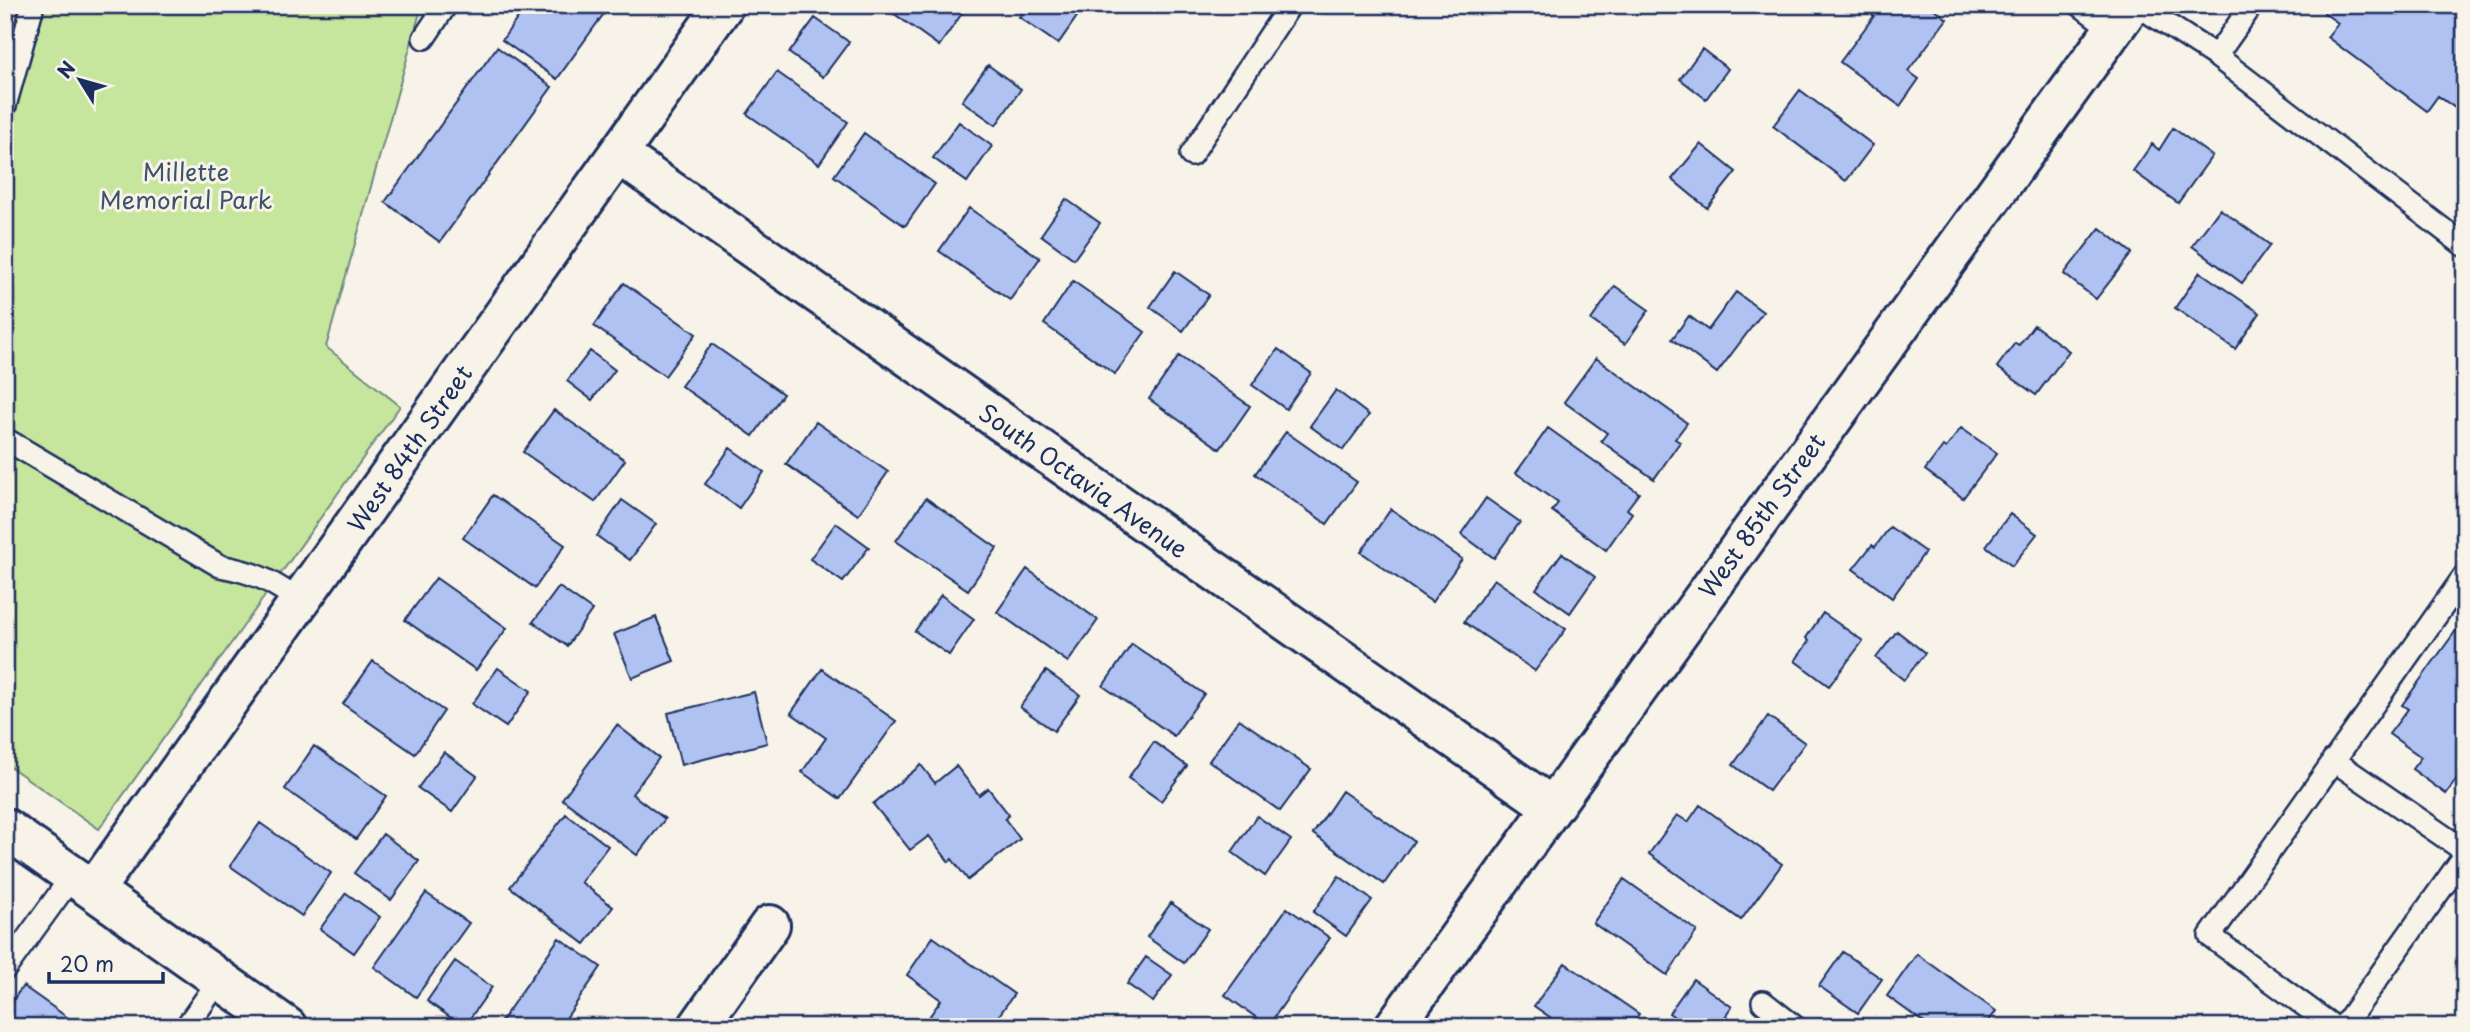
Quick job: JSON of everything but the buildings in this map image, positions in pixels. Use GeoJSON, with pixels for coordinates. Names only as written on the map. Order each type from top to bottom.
{"type":"FeatureCollection","features":[{"type":"Feature","properties":{"kind":"street","name":"West 84th Street"},"geometry":{"type":"LineString","coordinates":[[83,883],[300,601],[724,5]]}},
{"type":"Feature","properties":{"kind":"street","name":"West 85th Street"},"geometry":{"type":"LineString","coordinates":[[1394,1027],[1551,806],[2127,13]]}},
{"type":"Feature","properties":{"kind":"street","name":"South Octavia Avenue"},"geometry":{"type":"LineString","coordinates":[[618,154],[1551,806]]}},
{"type":"Feature","properties":{"kind":"street"},"geometry":{"type":"LineString","coordinates":[[5,828],[287,1027]]}},
{"type":"Feature","properties":{"kind":"street"},"geometry":{"type":"LineString","coordinates":[[698,1027],[770,925]]}},
{"type":"Feature","properties":{"kind":"lane"},"geometry":{"type":"LineString","coordinates":[[5,106],[33,5]]}},
{"type":"Feature","properties":{"kind":"lane"},"geometry":{"type":"LineString","coordinates":[[424,38],[446,5]]}},
{"type":"Feature","properties":{"kind":"lane"},"geometry":{"type":"LineString","coordinates":[[1191,155],[1290,5]]}},
{"type":"Feature","properties":{"kind":"lane"},"geometry":{"type":"LineString","coordinates":[[2080,5],[2127,13],[2216,56],[2464,245]]}},
{"type":"Feature","properties":{"kind":"lane"},"geometry":{"type":"LineString","coordinates":[[2216,56],[2252,5]]}},
{"type":"Feature","properties":{"kind":"lane"},"geometry":{"type":"LineString","coordinates":[[5,439],[220,566],[266,578],[300,601]]}},
{"type":"Feature","properties":{"kind":"lane"},"geometry":{"type":"LineString","coordinates":[[2334,1027],[2210,936],[2465,575]]}},
{"type":"Feature","properties":{"kind":"lane"},"geometry":{"type":"LineString","coordinates":[[2333,760],[2465,853],[2343,1027]]}},
{"type":"Feature","properties":{"kind":"lane"},"geometry":{"type":"LineString","coordinates":[[5,969],[83,883]]}},
{"type":"Feature","properties":{"kind":"lane"},"geometry":{"type":"LineString","coordinates":[[186,1027],[220,979]]}},
{"type":"Feature","properties":{"kind":"lane"},"geometry":{"type":"LineString","coordinates":[[1762,1002],[1795,1027]]}},
{"type":"Feature","properties":{"kind":"green space","name":"Millette Memorial Park"},"geometry":{"type":"Polygon","coordinates":[[[17,5],[422,5],[326,347],[400,406],[99,829],[5,763],[5,46],[17,5]]]}}]}
